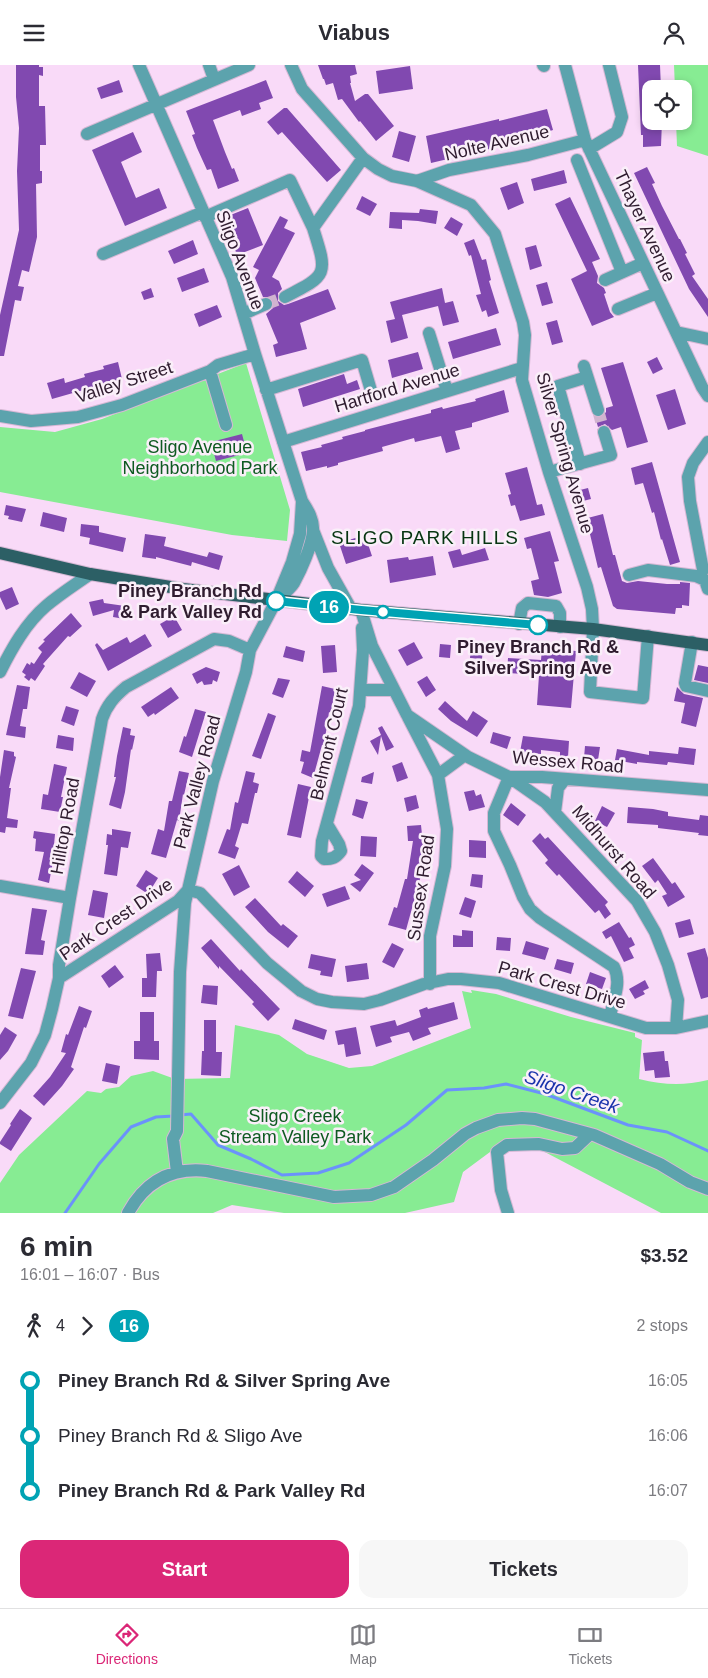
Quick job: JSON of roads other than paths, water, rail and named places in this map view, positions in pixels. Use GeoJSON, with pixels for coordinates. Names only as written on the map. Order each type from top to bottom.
{"type":"FeatureCollection","features":[{"type":"Feature","properties":{"kind":"main road"},"geometry":{"type":"LineString","coordinates":[[0,553],[90,574],[183,589],[356,610],[593,629],[708,645]]}},
{"type":"Feature","properties":{"kind":"street","name":"Sligo Avenue"},"geometry":{"type":"LineString","coordinates":[[138,65],[232,277],[254,354],[302,501],[309,511],[313,530],[328,568],[356,610]]}},
{"type":"Feature","properties":{"kind":"street"},"geometry":{"type":"LineString","coordinates":[[209,65],[214,79]]}},
{"type":"Feature","properties":{"kind":"street"},"geometry":{"type":"LineString","coordinates":[[87,135],[138,111],[249,65]]}},
{"type":"Feature","properties":{"kind":"street","name":"Silver Spring Avenue"},"geometry":{"type":"LineString","coordinates":[[291,65],[302,89],[363,158],[392,176],[417,181],[471,205],[495,234],[523,322],[525,335],[522,380],[549,472],[587,587],[592,609],[590,692],[643,698],[648,636]]}},
{"type":"Feature","properties":{"kind":"street","name":"Thayer Avenue"},"geometry":{"type":"LineString","coordinates":[[565,65],[587,145],[708,397]]}},
{"type":"Feature","properties":{"kind":"street","name":"Nolte Avenue"},"geometry":{"type":"LineString","coordinates":[[417,181],[449,170],[587,145],[618,132],[622,117],[609,65]]}},
{"type":"Feature","properties":{"kind":"street"},"geometry":{"type":"LineString","coordinates":[[313,229],[363,158]]}},
{"type":"Feature","properties":{"kind":"street"},"geometry":{"type":"LineString","coordinates":[[577,160],[622,272]]}},
{"type":"Feature","properties":{"kind":"street"},"geometry":{"type":"LineString","coordinates":[[103,253],[290,180],[313,229],[320,250],[323,268],[320,276],[314,282],[285,297]]}},
{"type":"Feature","properties":{"kind":"street"},"geometry":{"type":"LineString","coordinates":[[605,280],[643,263]]}},
{"type":"Feature","properties":{"kind":"street"},"geometry":{"type":"LineString","coordinates":[[618,309],[657,293]]}},
{"type":"Feature","properties":{"kind":"street"},"geometry":{"type":"LineString","coordinates":[[243,314],[266,304]]}},
{"type":"Feature","properties":{"kind":"street"},"geometry":{"type":"LineString","coordinates":[[676,332],[708,339]]}},
{"type":"Feature","properties":{"kind":"street"},"geometry":{"type":"LineString","coordinates":[[429,333],[447,391]]}},
{"type":"Feature","properties":{"kind":"street","name":"Valley Street"},"geometry":{"type":"LineString","coordinates":[[0,416],[31,421],[78,417],[122,405],[210,371],[218,365],[254,354]]}},
{"type":"Feature","properties":{"kind":"street"},"geometry":{"type":"LineString","coordinates":[[266,390],[362,360],[372,394]]}},
{"type":"Feature","properties":{"kind":"street","name":"Hartford Avenue"},"geometry":{"type":"LineString","coordinates":[[283,441],[522,368]]}},
{"type":"Feature","properties":{"kind":"street"},"geometry":{"type":"LineString","coordinates":[[210,371],[226,425]]}},
{"type":"Feature","properties":{"kind":"street"},"geometry":{"type":"LineString","coordinates":[[580,464],[558,386],[586,371],[598,410]]}},
{"type":"Feature","properties":{"kind":"street"},"geometry":{"type":"LineString","coordinates":[[549,472],[611,455],[604,432]]}},
{"type":"Feature","properties":{"kind":"street"},"geometry":{"type":"LineString","coordinates":[[703,570],[690,501],[688,477],[694,463],[708,442]]}},
{"type":"Feature","properties":{"kind":"street","name":"Sligo Avenue"},"geometry":{"type":"LineString","coordinates":[[276,601],[300,535],[302,501]]}},
{"type":"Feature","properties":{"kind":"street"},"geometry":{"type":"LineString","coordinates":[[276,601],[293,585],[303,563],[313,530]]}},
{"type":"Feature","properties":{"kind":"street"},"geometry":{"type":"LineString","coordinates":[[629,575],[648,570],[696,576],[704,580],[708,589]]}},
{"type":"Feature","properties":{"kind":"street"},"geometry":{"type":"LineString","coordinates":[[0,672],[10,652],[27,627],[46,606],[90,574]]}},
{"type":"Feature","properties":{"kind":"street","name":"Park Valley Road"},"geometry":{"type":"LineString","coordinates":[[180,1172],[173,1139],[177,1128],[180,972],[185,903],[213,781],[246,672],[250,650],[276,601]]}},
{"type":"Feature","properties":{"kind":"street"},"geometry":{"type":"LineString","coordinates":[[519,624],[522,608],[528,603],[556,606],[560,613],[560,627]]}},
{"type":"Feature","properties":{"kind":"street","name":"Wessex Road"},"geometry":{"type":"LineString","coordinates":[[356,610],[407,715],[465,755],[509,777],[565,779],[708,790]]}},
{"type":"Feature","properties":{"kind":"street","name":"Belmont Court"},"geometry":{"type":"LineString","coordinates":[[327,824],[361,690],[363,650],[356,610]]}},
{"type":"Feature","properties":{"kind":"street","name":"Hilltop Road"},"geometry":{"type":"LineString","coordinates":[[0,1103],[31,1063],[45,1035],[59,978],[59,965],[70,898],[102,719],[107,706],[126,687],[214,639],[229,641],[250,650]]}},
{"type":"Feature","properties":{"kind":"street"},"geometry":{"type":"LineString","coordinates":[[692,642],[685,683],[686,686],[708,691]]}},
{"type":"Feature","properties":{"kind":"street"},"geometry":{"type":"LineString","coordinates":[[361,690],[394,690]]}},
{"type":"Feature","properties":{"kind":"street","name":"Sussex Road"},"geometry":{"type":"LineString","coordinates":[[407,715],[438,775],[447,829],[445,866],[430,936],[430,984]]}},
{"type":"Feature","properties":{"kind":"street"},"geometry":{"type":"LineString","coordinates":[[438,775],[465,755]]}},
{"type":"Feature","properties":{"kind":"street"},"geometry":{"type":"LineString","coordinates":[[509,777],[494,813],[494,831],[522,897],[530,909],[540,918],[614,967],[618,975],[618,986],[610,1017]]}},
{"type":"Feature","properties":{"kind":"street","name":"Midhurst Road"},"geometry":{"type":"LineString","coordinates":[[509,777],[545,802],[637,901],[655,932],[668,965],[678,1000],[676,1028]]}},
{"type":"Feature","properties":{"kind":"street"},"geometry":{"type":"LineString","coordinates":[[555,812],[558,789],[565,779]]}},
{"type":"Feature","properties":{"kind":"street"},"geometry":{"type":"LineString","coordinates":[[0,886],[70,898]]}},
{"type":"Feature","properties":{"kind":"street","name":"Park Crest Drive"},"geometry":{"type":"LineString","coordinates":[[59,978],[178,901],[188,890],[200,893],[267,963],[296,987],[317,999],[364,1004],[380,1001],[424,984],[448,979],[461,979],[499,983],[646,1028],[676,1028],[708,1021]]}},
{"type":"Feature","properties":{"kind":"street"},"geometry":{"type":"LineString","coordinates":[[128,1213],[134,1201],[144,1191],[165,1177],[180,1172],[207,1171],[334,1197],[371,1195],[394,1187],[433,1160],[465,1134],[476,1128],[498,1120],[522,1117],[590,1134],[660,1164],[708,1189]]}},
{"type":"Feature","properties":{"kind":"street"},"geometry":{"type":"LineString","coordinates":[[508,1213],[501,1190],[498,1152],[507,1145],[539,1144],[562,1149],[575,1148],[590,1134]]}},
{"type":"Feature","properties":{"kind":"waterway","name":"Sligo Creek"},"geometry":{"type":"LineString","coordinates":[[180,1115],[191,1114],[218,1145],[282,1175],[318,1173],[349,1163],[406,1125],[447,1090],[484,1088],[506,1084],[545,1094],[628,1125],[667,1132],[708,1151]]}},
{"type":"Feature","properties":{"kind":"waterway","name":"Sligo Creek"},"geometry":{"type":"LineString","coordinates":[[65,1213],[99,1164],[131,1127],[156,1117],[174,1116]]}},
{"type":"Feature","properties":{"kind":"tunnel"},"geometry":{"type":"LineString","coordinates":[[266,304],[285,297]]}},
{"type":"Feature","properties":{"kind":"tunnel"},"geometry":{"type":"LineString","coordinates":[[598,410],[604,432]]}},
{"type":"Feature","properties":{"kind":"place","name":"Piney Branch Rd & Park Valley Rd"},"geometry":{"type":"Point","coordinates":[276,601]}},
{"type":"Feature","properties":{"kind":"place","name":"Piney Branch Rd & Silver Spring Ave"},"geometry":{"type":"Point","coordinates":[538,625]}},
{"type":"Feature","properties":{"kind":"district","name":"SLIGO PARK HILLS"},"geometry":{"type":"Point","coordinates":[425,537]}},
{"type":"Feature","properties":{"kind":"park label","name":"Sligo Avenue Neighborhood Park"},"geometry":{"type":"Point","coordinates":[200,458]}},
{"type":"Feature","properties":{"kind":"park label","name":"Sligo Creek Stream Valley Park"},"geometry":{"type":"Point","coordinates":[295,1126]}}]}
